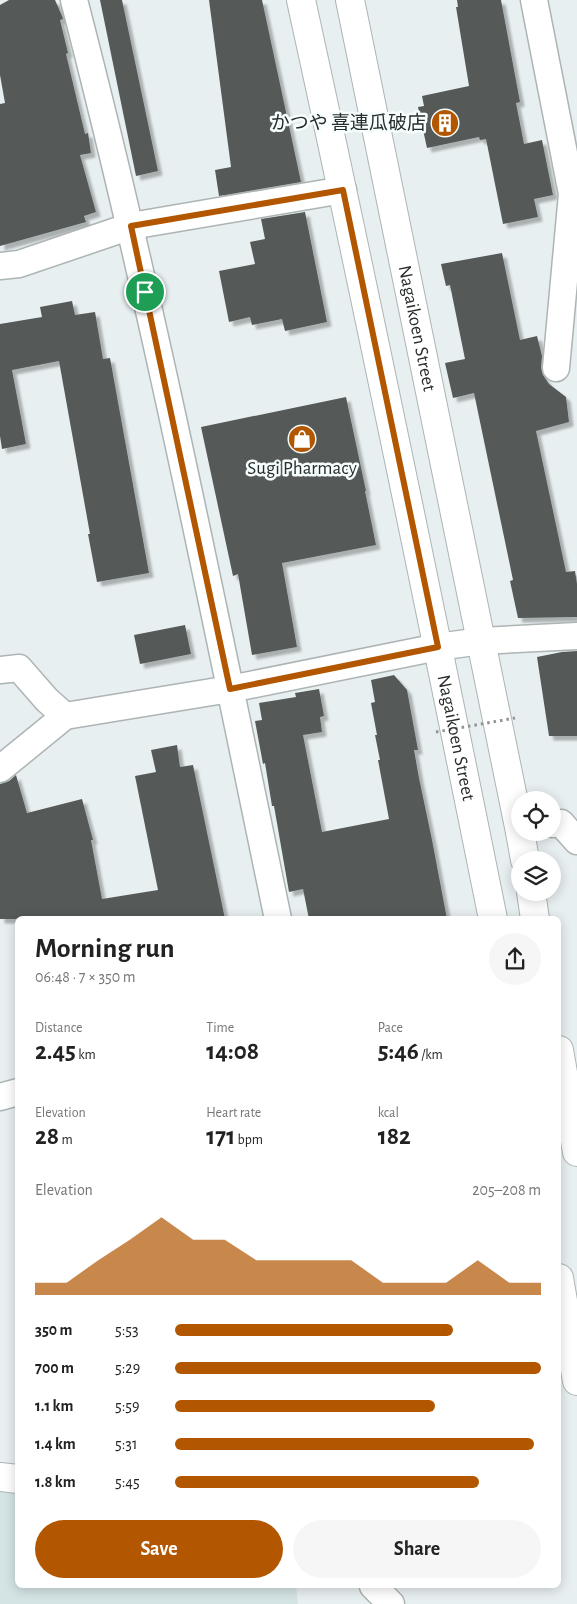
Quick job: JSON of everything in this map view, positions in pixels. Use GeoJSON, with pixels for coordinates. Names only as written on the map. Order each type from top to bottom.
{"type":"FeatureCollection","features":[{"type":"Feature","properties":{"kind":"main road","name":"Nagaikoen Street"},"geometry":{"type":"LineString","coordinates":[[301,0],[343,190],[492,916]]}},
{"type":"Feature","properties":{"kind":"main road","name":"Nagaikoen Street"},"geometry":{"type":"LineString","coordinates":[[350,0],[512,791]]}},
{"type":"Feature","properties":{"kind":"main road"},"geometry":{"type":"LineString","coordinates":[[532,901],[535,916]]}},
{"type":"Feature","properties":{"kind":"main road"},"geometry":{"type":"LineString","coordinates":[[561,1061],[577,1152]]}},
{"type":"Feature","properties":{"kind":"main road"},"geometry":{"type":"LineString","coordinates":[[561,1289],[577,1381]]}},
{"type":"Feature","properties":{"kind":"main road"},"geometry":{"type":"LineString","coordinates":[[0,1477],[15,1479]]}},
{"type":"Feature","properties":{"kind":"street"},"geometry":{"type":"LineString","coordinates":[[74,0],[131,226],[277,916]]}},
{"type":"Feature","properties":{"kind":"street"},"geometry":{"type":"LineString","coordinates":[[534,0],[575,194],[556,368]]}},
{"type":"Feature","properties":{"kind":"street"},"geometry":{"type":"LineString","coordinates":[[0,266],[18,264],[131,226],[343,190]]}},
{"type":"Feature","properties":{"kind":"street"},"geometry":{"type":"LineString","coordinates":[[0,769],[65,716],[230,689],[438,647],[482,641],[577,636]]}},
{"type":"Feature","properties":{"kind":"street"},"geometry":{"type":"LineString","coordinates":[[0,670],[19,668],[47,700],[65,716]]}},
{"type":"Feature","properties":{"kind":"street"},"geometry":{"type":"LineString","coordinates":[[561,822],[577,841]]}},
{"type":"Feature","properties":{"kind":"street"},"geometry":{"type":"LineString","coordinates":[[0,1098],[15,1093]]}},
{"type":"Feature","properties":{"kind":"street"},"geometry":{"type":"LineString","coordinates":[[375,1588],[391,1604]]}},
{"type":"Feature","properties":{"kind":"path"},"geometry":{"type":"LineString","coordinates":[[436,732],[515,718]]}},
{"type":"Feature","properties":{"kind":"shaded area"},"geometry":{"type":"Polygon","coordinates":[[[0,1492],[15,1493],[15,1588],[296,1588],[298,1604],[0,1604],[0,1492]]]}},
{"type":"Feature","properties":{"kind":"building"},"geometry":{"type":"Polygon","coordinates":[[[9,0],[55,0],[62,16],[63,19],[60,20],[68,53],[66,54],[85,134],[88,133],[91,153],[80,155],[96,212],[84,216],[86,222],[0,246],[0,104],[5,103],[0,75],[0,5],[9,0]]]}},
{"type":"Feature","properties":{"kind":"building"},"geometry":{"type":"Polygon","coordinates":[[[100,0],[122,0],[158,171],[136,176],[100,0]]]}},
{"type":"Feature","properties":{"kind":"building"},"geometry":{"type":"Polygon","coordinates":[[[209,0],[262,0],[301,182],[219,196],[215,170],[231,167],[209,0]]]}},
{"type":"Feature","properties":{"kind":"building"},"geometry":{"type":"Polygon","coordinates":[[[457,0],[501,0],[520,102],[516,103],[524,144],[542,140],[553,195],[534,199],[538,217],[503,224],[486,139],[480,140],[479,137],[427,148],[418,107],[424,106],[422,96],[469,86],[456,7],[458,7],[457,0]]]}},
{"type":"Feature","properties":{"kind":"building"},"geometry":{"type":"Polygon","coordinates":[[[305,212],[327,322],[285,331],[282,319],[252,325],[250,317],[229,322],[219,271],[255,264],[250,242],[265,239],[261,219],[305,212]]]}},
{"type":"Feature","properties":{"kind":"building"},"geometry":{"type":"Polygon","coordinates":[[[502,253],[520,340],[537,336],[542,356],[541,367],[543,375],[549,384],[566,397],[569,422],[536,431],[566,572],[575,571],[577,617],[518,618],[510,581],[513,580],[474,393],[453,398],[445,363],[465,359],[450,285],[446,286],[441,264],[502,253]]]}},
{"type":"Feature","properties":{"kind":"building"},"geometry":{"type":"Polygon","coordinates":[[[72,301],[75,315],[95,312],[103,359],[110,358],[149,573],[97,582],[59,361],[12,370],[26,444],[2,449],[0,436],[0,324],[42,317],[40,307],[72,301]]]}},
{"type":"Feature","properties":{"kind":"building"},"geometry":{"type":"Polygon","coordinates":[[[346,397],[376,545],[282,563],[297,647],[252,655],[238,574],[233,576],[201,427],[346,397]]]}},
{"type":"Feature","properties":{"kind":"building"},"geometry":{"type":"Polygon","coordinates":[[[185,625],[191,654],[140,664],[134,635],[185,625]]]}},
{"type":"Feature","properties":{"kind":"building"},"geometry":{"type":"Polygon","coordinates":[[[577,651],[577,736],[549,736],[537,657],[577,651]]]}},
{"type":"Feature","properties":{"kind":"building"},"geometry":{"type":"Polygon","coordinates":[[[394,675],[407,690],[418,750],[414,750],[446,916],[308,916],[303,889],[289,892],[274,806],[272,806],[265,763],[263,764],[255,721],[262,720],[259,703],[296,697],[295,693],[319,689],[324,716],[320,717],[322,732],[303,735],[322,832],[389,819],[378,760],[380,760],[375,735],[377,735],[371,703],[375,702],[371,680],[394,675]]]}},
{"type":"Feature","properties":{"kind":"building"},"geometry":{"type":"Polygon","coordinates":[[[177,745],[180,767],[193,765],[224,916],[15,916],[15,919],[0,919],[0,784],[9,781],[16,775],[27,813],[82,799],[93,840],[91,840],[102,899],[158,890],[135,776],[156,772],[151,750],[177,745]]]}},
{"type":"Feature","properties":{"kind":"place","name":"かつや 喜連瓜破店"},"geometry":{"type":"Point","coordinates":[445,123]}},
{"type":"Feature","properties":{"kind":"place","name":"Sugi Pharmacy"},"geometry":{"type":"Point","coordinates":[302,439]}},
{"type":"Feature","properties":{"kind":"route"},"geometry":{"type":"LineString","coordinates":[[343,190],[438,647],[230,689],[145,292],[131,226],[343,190]]}}]}
